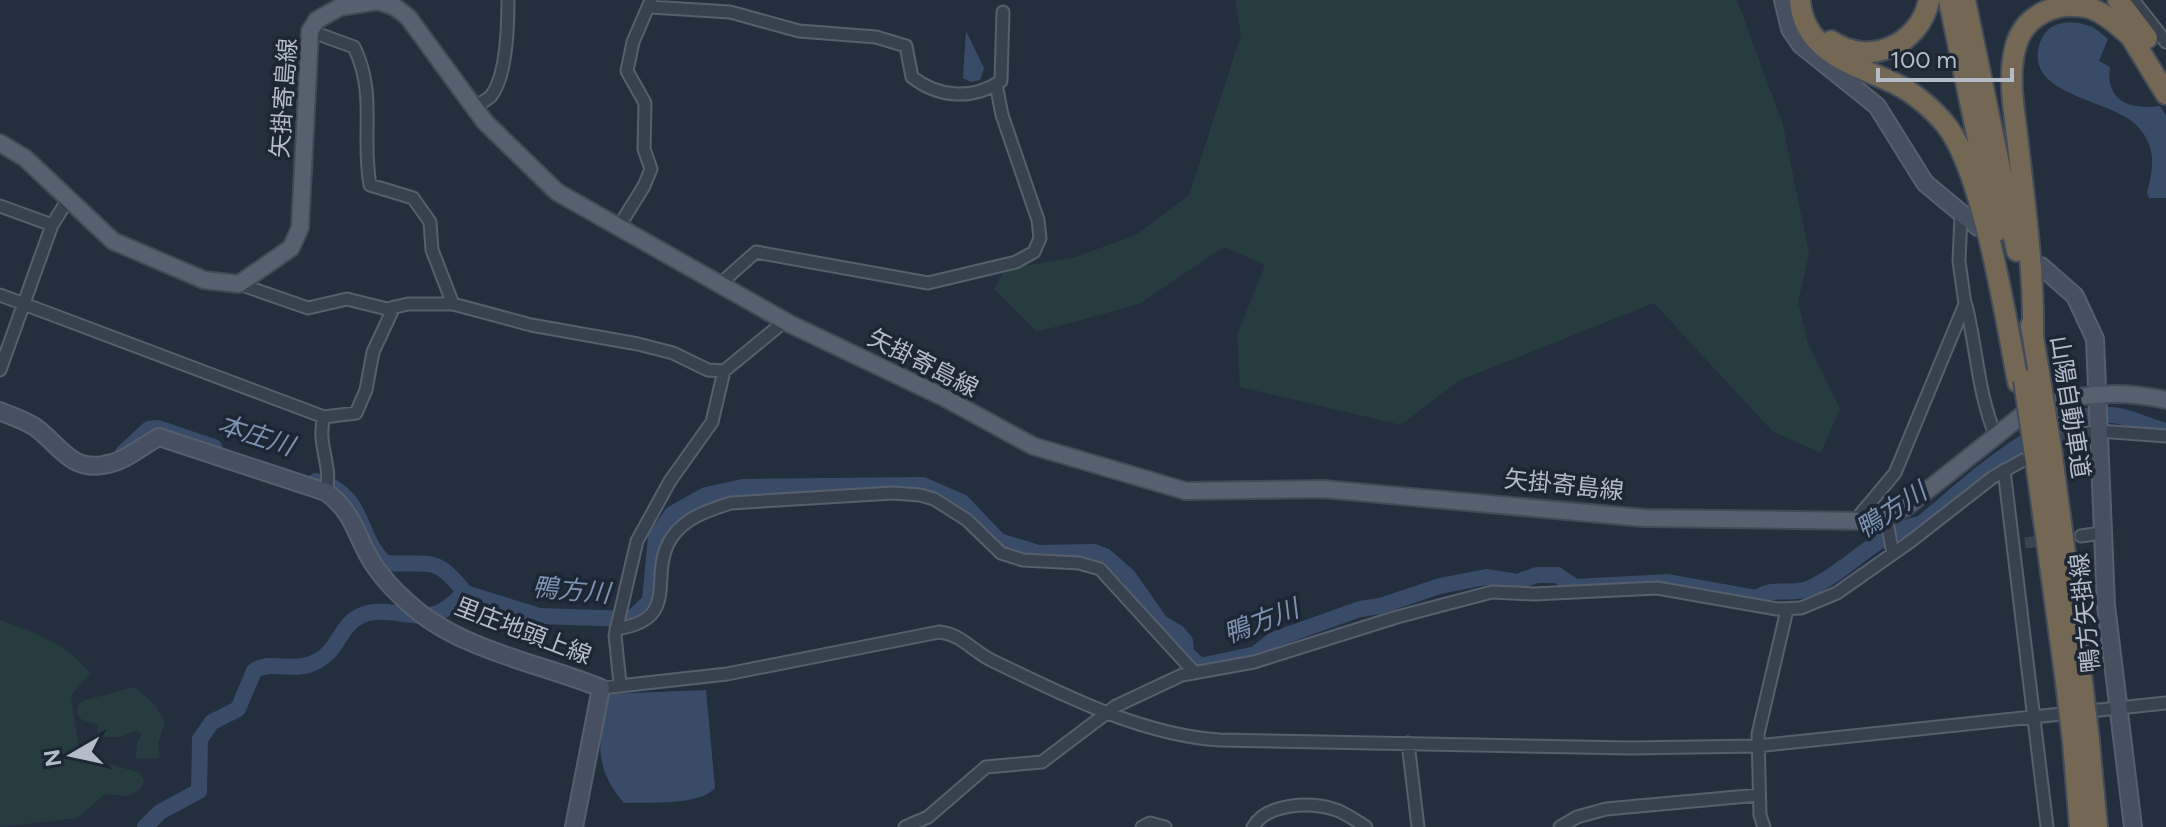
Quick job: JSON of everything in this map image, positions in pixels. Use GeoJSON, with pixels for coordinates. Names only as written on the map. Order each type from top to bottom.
{"type":"FeatureCollection","features":[{"type":"Feature","properties":{"kind":"highway"},"geometry":{"type":"LineString","coordinates":[[1800,0],[1805,22],[1825,50],[1916,97],[1947,126],[1961,149],[2027,379]]}},
{"type":"Feature","properties":{"kind":"highway"},"geometry":{"type":"LineString","coordinates":[[1810,0],[1822,32],[1848,50],[1865,53],[1885,51],[1903,42],[1918,26],[1929,0]]}},
{"type":"Feature","properties":{"kind":"highway","name":"山陽自動車道"},"geometry":{"type":"LineString","coordinates":[[1949,0],[2043,452],[2081,742],[2097,827]]}},
{"type":"Feature","properties":{"kind":"highway","name":"山陽自動車道"},"geometry":{"type":"LineString","coordinates":[[1965,0],[2033,336],[2027,379]]}},
{"type":"Feature","properties":{"kind":"highway"},"geometry":{"type":"LineString","coordinates":[[2104,0],[2135,40],[2166,94]]}},
{"type":"Feature","properties":{"kind":"highway"},"geometry":{"type":"LineString","coordinates":[[2118,0],[2166,66]]}},
{"type":"Feature","properties":{"kind":"highway"},"geometry":{"type":"LineString","coordinates":[[2033,336],[2034,291],[2014,103],[2015,50],[2021,31],[2032,18],[2046,9],[2067,4],[2088,7],[2109,18],[2135,40]]}},
{"type":"Feature","properties":{"kind":"highway","name":"山陽自動車道"},"geometry":{"type":"LineString","coordinates":[[2080,827],[2081,742]]}},
{"type":"Feature","properties":{"kind":"main road"},"geometry":{"type":"LineString","coordinates":[[1783,0],[1790,29],[1801,45],[1877,106],[1925,183],[1978,227]]}},
{"type":"Feature","properties":{"kind":"main road","name":"矢掛寄島線"},"geometry":{"type":"LineString","coordinates":[[239,284],[291,248],[300,228],[310,31],[317,20],[340,7],[378,1],[395,7],[408,17],[474,107],[533,172],[557,192],[785,321],[943,397],[1033,446],[1186,491],[1323,489],[1644,518],[1888,524],[2026,412],[2048,403],[2098,399],[2166,400]]}},
{"type":"Feature","properties":{"kind":"main road"},"geometry":{"type":"LineString","coordinates":[[0,143],[25,158],[103,235],[124,248],[204,280],[239,284]]}},
{"type":"Feature","properties":{"kind":"main road","name":"鴨方矢掛線"},"geometry":{"type":"LineString","coordinates":[[2041,266],[2066,286],[2087,315],[2097,353],[2101,533],[2106,605],[2133,827]]}},
{"type":"Feature","properties":{"kind":"main road","name":"里庄地頭上線"},"geometry":{"type":"LineString","coordinates":[[0,411],[33,426],[69,460],[86,465],[103,465],[120,460],[159,437],[328,486],[345,506],[375,567],[421,613],[504,654],[601,688],[574,827]]}},
{"type":"Feature","properties":{"kind":"street"},"geometry":{"type":"LineString","coordinates":[[474,107],[491,96],[501,70],[508,28],[508,0]]}},
{"type":"Feature","properties":{"kind":"street"},"geometry":{"type":"LineString","coordinates":[[2133,0],[2166,42]]}},
{"type":"Feature","properties":{"kind":"street"},"geometry":{"type":"LineString","coordinates":[[618,228],[651,169],[644,149],[645,103],[627,71],[633,42],[650,4],[730,12],[799,31],[850,34],[906,46],[912,77],[927,89],[962,95],[985,92],[1001,81],[1003,12]]}},
{"type":"Feature","properties":{"kind":"street"},"geometry":{"type":"LineString","coordinates":[[310,31],[354,47],[365,71],[370,102],[364,151],[370,185],[413,198],[430,222],[432,250],[453,304]]}},
{"type":"Feature","properties":{"kind":"street"},"geometry":{"type":"LineString","coordinates":[[720,284],[756,252],[928,283],[1016,262],[1034,252],[1040,238],[1038,220],[1002,115],[996,84]]}},
{"type":"Feature","properties":{"kind":"street"},"geometry":{"type":"LineString","coordinates":[[0,370],[52,225],[67,201]]}},
{"type":"Feature","properties":{"kind":"street"},"geometry":{"type":"LineString","coordinates":[[0,206],[52,225]]}},
{"type":"Feature","properties":{"kind":"street"},"geometry":{"type":"LineString","coordinates":[[1961,216],[1959,261],[1965,304],[1974,340],[1978,385],[1996,437]]}},
{"type":"Feature","properties":{"kind":"street"},"geometry":{"type":"LineString","coordinates":[[239,284],[308,308],[347,299],[387,309],[453,304],[531,325],[649,347],[673,353],[708,370],[724,371]]}},
{"type":"Feature","properties":{"kind":"street"},"geometry":{"type":"LineString","coordinates":[[0,295],[324,417],[356,413],[366,390],[373,352],[391,320],[394,307]]}},
{"type":"Feature","properties":{"kind":"street"},"geometry":{"type":"LineString","coordinates":[[1854,522],[1895,473],[1965,304]]}},
{"type":"Feature","properties":{"kind":"street"},"geometry":{"type":"LineString","coordinates":[[620,684],[617,626],[637,541],[670,481],[712,422],[724,371],[785,321]]}},
{"type":"Feature","properties":{"kind":"street"},"geometry":{"type":"LineString","coordinates":[[324,417],[319,435],[328,486]]}},
{"type":"Feature","properties":{"kind":"street"},"geometry":{"type":"LineString","coordinates":[[905,827],[928,817],[986,767],[1037,764],[1048,759],[1103,710],[1193,669],[1254,662],[1397,617],[1492,592],[1534,594],[1657,588],[1787,610],[1816,603],[1837,593],[2004,470],[2063,438],[2099,429],[2166,436]]}},
{"type":"Feature","properties":{"kind":"street"},"geometry":{"type":"LineString","coordinates":[[2004,470],[2019,544],[2047,827]]}},
{"type":"Feature","properties":{"kind":"street"},"geometry":{"type":"LineString","coordinates":[[617,626],[637,626],[653,613],[662,590],[665,554],[670,539],[683,524],[707,510],[739,502],[893,493],[934,499],[967,520],[1001,553],[1023,560],[1079,563],[1100,569],[1193,669]]}},
{"type":"Feature","properties":{"kind":"street"},"geometry":{"type":"LineString","coordinates":[[1888,524],[1892,551]]}},
{"type":"Feature","properties":{"kind":"street"},"geometry":{"type":"LineString","coordinates":[[2081,536],[2101,533]]}},
{"type":"Feature","properties":{"kind":"street"},"geometry":{"type":"LineString","coordinates":[[1764,827],[1757,746],[1787,610]]}},
{"type":"Feature","properties":{"kind":"street"},"geometry":{"type":"LineString","coordinates":[[601,688],[727,674],[939,632],[959,637],[989,659],[1103,710],[1150,728],[1202,739],[1757,746],[2166,703]]}},
{"type":"Feature","properties":{"kind":"street"},"geometry":{"type":"LineString","coordinates":[[1408,743],[1418,827]]}},
{"type":"Feature","properties":{"kind":"street"},"geometry":{"type":"LineString","coordinates":[[1560,827],[1577,817],[1606,809],[1759,795]]}},
{"type":"Feature","properties":{"kind":"street"},"geometry":{"type":"LineString","coordinates":[[1253,827],[1258,819],[1280,807],[1316,806],[1336,809],[1366,827]]}},
{"type":"Feature","properties":{"kind":"street"},"geometry":{"type":"LineString","coordinates":[[1142,827],[1150,823],[1165,827]]}},
{"type":"Feature","properties":{"kind":"green space"},"geometry":{"type":"Polygon","coordinates":[[[1235,0],[1737,0],[1783,125],[1809,254],[1798,302],[1808,343],[1840,409],[1821,453],[1772,431],[1654,303],[1458,381],[1401,425],[1240,387],[1237,335],[1265,265],[1224,247],[1139,304],[1037,332],[994,289],[1005,269],[1072,258],[1136,235],[1189,195],[1241,35],[1235,0]]]}},
{"type":"Feature","properties":{"kind":"green space"},"geometry":{"type":"Polygon","coordinates":[[[0,620],[61,647],[90,673],[71,696],[80,755],[140,773],[144,781],[140,790],[126,796],[105,794],[78,818],[0,827],[0,620]]]}},
{"type":"Feature","properties":{"kind":"green space"},"geometry":{"type":"Polygon","coordinates":[[[135,687],[155,705],[165,722],[158,743],[160,758],[136,759],[137,743],[142,734],[135,731],[120,737],[97,737],[98,724],[82,720],[77,714],[78,705],[85,700],[135,687]]]}},
{"type":"Feature","properties":{"kind":"water"},"geometry":{"type":"Polygon","coordinates":[[[2079,23],[2093,27],[2108,39],[2099,61],[2110,67],[2109,79],[2116,95],[2130,104],[2160,106],[2166,115],[2166,198],[2149,198],[2147,193],[2152,160],[2149,144],[2140,129],[2114,111],[2062,89],[2048,79],[2040,67],[2038,51],[2047,31],[2060,24],[2079,23]]]}},
{"type":"Feature","properties":{"kind":"water"},"geometry":{"type":"Polygon","coordinates":[[[966,31],[984,68],[980,80],[971,82],[963,78],[966,31]]]}},
{"type":"Feature","properties":{"kind":"water"},"geometry":{"type":"Polygon","coordinates":[[[706,690],[715,788],[708,794],[686,800],[624,803],[602,764],[600,738],[607,694],[706,690]]]}},
{"type":"Feature","properties":{"kind":"waterway","name":"鴨方川"},"geometry":{"type":"LineString","coordinates":[[465,593],[539,616],[631,619],[650,601],[656,537],[672,514],[706,495],[743,487],[923,485],[962,502],[999,541],[1038,553],[1094,552],[1105,556],[1128,576],[1161,623],[1185,641],[1186,653],[1200,666],[1256,654],[1273,640],[1360,609],[1380,606],[1440,586],[1486,577],[1517,582],[1537,575],[1557,575],[1575,587],[1668,582],[1757,598],[1770,592],[1803,590],[1824,581],[1891,535],[1921,524],[2009,452],[2060,424],[2086,416],[2112,415],[2166,431]]}},
{"type":"Feature","properties":{"kind":"waterway","name":"本庄川"},"geometry":{"type":"LineString","coordinates":[[123,453],[149,429],[158,428],[214,447]]}},
{"type":"Feature","properties":{"kind":"waterway","name":"本庄川"},"geometry":{"type":"LineString","coordinates":[[316,481],[344,495],[385,563],[431,564],[447,572],[465,593]]}},
{"type":"Feature","properties":{"kind":"waterway"},"geometry":{"type":"LineString","coordinates":[[145,827],[160,812],[199,791],[200,739],[212,722],[238,709],[254,671],[267,666],[301,667],[318,660],[360,616],[380,612],[431,615],[465,593]]}},
{"type":"Feature","properties":{"kind":"waterway"},"geometry":{"type":"LineString","coordinates":[[990,761],[1006,760]]}},
{"type":"Feature","properties":{"kind":"tunnel"},"geometry":{"type":"LineString","coordinates":[[2025,543],[2048,540]]}}]}
